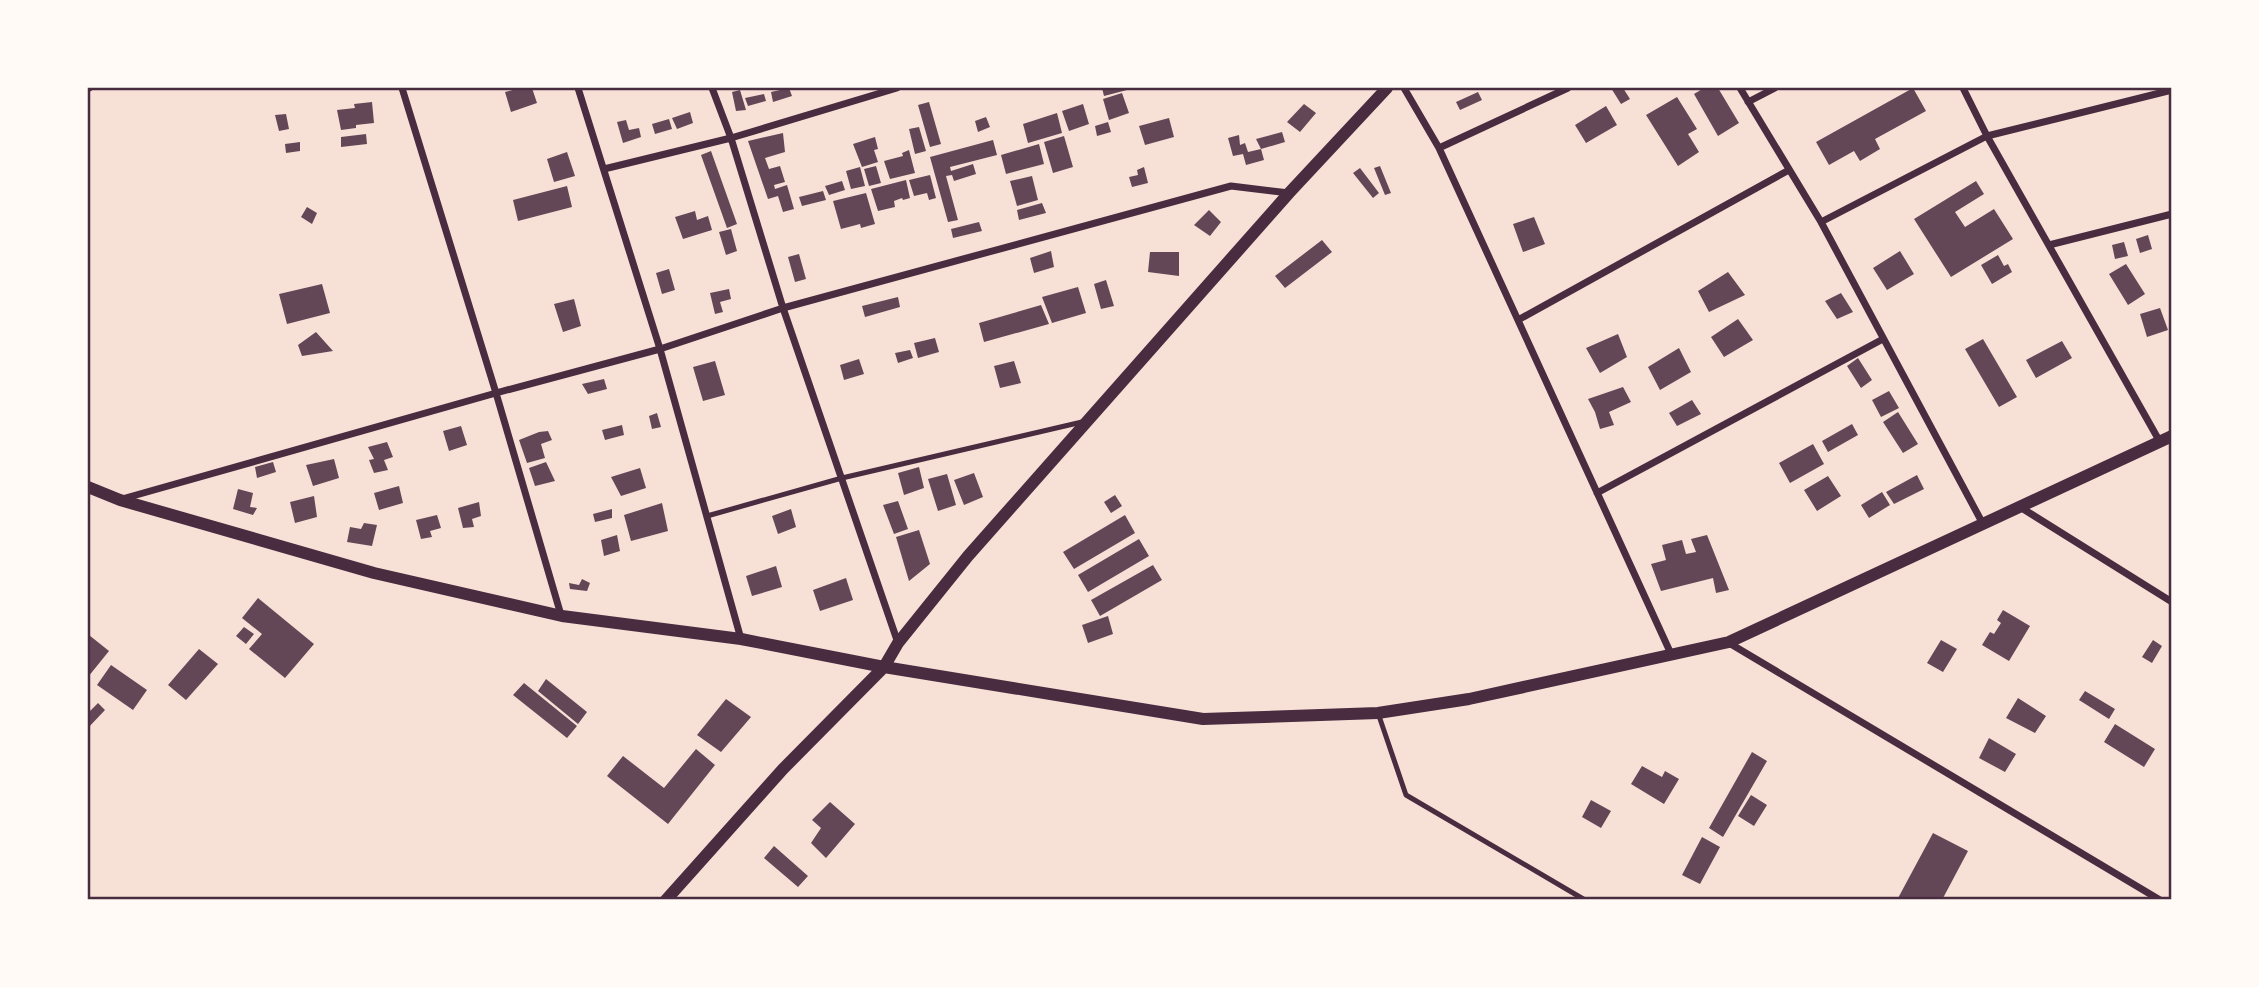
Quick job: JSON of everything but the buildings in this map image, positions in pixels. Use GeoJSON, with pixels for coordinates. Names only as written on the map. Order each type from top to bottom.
{"type":"FeatureCollection","features":[{"type":"Feature","properties":{"kind":"street"},"geometry":{"type":"LineString","coordinates":[[402,88],[562,616]]}},
{"type":"Feature","properties":{"kind":"street"},"geometry":{"type":"LineString","coordinates":[[578,88],[660,349],[741,639]]}},
{"type":"Feature","properties":{"kind":"street"},"geometry":{"type":"LineString","coordinates":[[712,88],[731,138],[783,308],[898,643]]}},
{"type":"Feature","properties":{"kind":"street"},"geometry":{"type":"LineString","coordinates":[[604,169],[731,138],[897,88]]}},
{"type":"Feature","properties":{"kind":"street"},"geometry":{"type":"LineString","coordinates":[[666,900],[783,769],[884,667],[898,643],[968,556],[1289,193],[1387,88]]}},
{"type":"Feature","properties":{"kind":"street"},"geometry":{"type":"LineString","coordinates":[[898,643],[1387,88]]}},
{"type":"Feature","properties":{"kind":"street"},"geometry":{"type":"LineString","coordinates":[[1404,88],[1439,148],[1672,656]]}},
{"type":"Feature","properties":{"kind":"street"},"geometry":{"type":"LineString","coordinates":[[1439,148],[1568,88]]}},
{"type":"Feature","properties":{"kind":"street"},"geometry":{"type":"LineString","coordinates":[[1740,88],[1821,222],[1983,524]]}},
{"type":"Feature","properties":{"kind":"street"},"geometry":{"type":"LineString","coordinates":[[1748,102],[1775,88]]}},
{"type":"Feature","properties":{"kind":"street"},"geometry":{"type":"LineString","coordinates":[[88,487],[120,500],[374,573],[562,616],[741,639],[884,667],[1203,719],[1378,713],[1469,699],[1672,656],[1729,642],[2166,439],[2049,245],[1963,88]]}},
{"type":"Feature","properties":{"kind":"street"},"geometry":{"type":"LineString","coordinates":[[1821,222],[1987,136],[2172,89]]}},
{"type":"Feature","properties":{"kind":"street"},"geometry":{"type":"LineString","coordinates":[[1518,320],[1789,170]]}},
{"type":"Feature","properties":{"kind":"street"},"geometry":{"type":"LineString","coordinates":[[120,500],[660,349],[783,308],[1231,186],[1289,193]]}},
{"type":"Feature","properties":{"kind":"street"},"geometry":{"type":"LineString","coordinates":[[2049,245],[2172,214]]}},
{"type":"Feature","properties":{"kind":"street"},"geometry":{"type":"LineString","coordinates":[[1597,493],[1884,339]]}},
{"type":"Feature","properties":{"kind":"street"},"geometry":{"type":"LineString","coordinates":[[2020,507],[2172,602]]}},
{"type":"Feature","properties":{"kind":"street"},"geometry":{"type":"LineString","coordinates":[[1729,642],[2160,900]]}},
{"type":"Feature","properties":{"kind":"lane"},"geometry":{"type":"LineString","coordinates":[[707,516],[842,478],[1088,420]]}},
{"type":"Feature","properties":{"kind":"lane"},"geometry":{"type":"LineString","coordinates":[[1378,713],[1406,795],[1584,900]]}}]}
